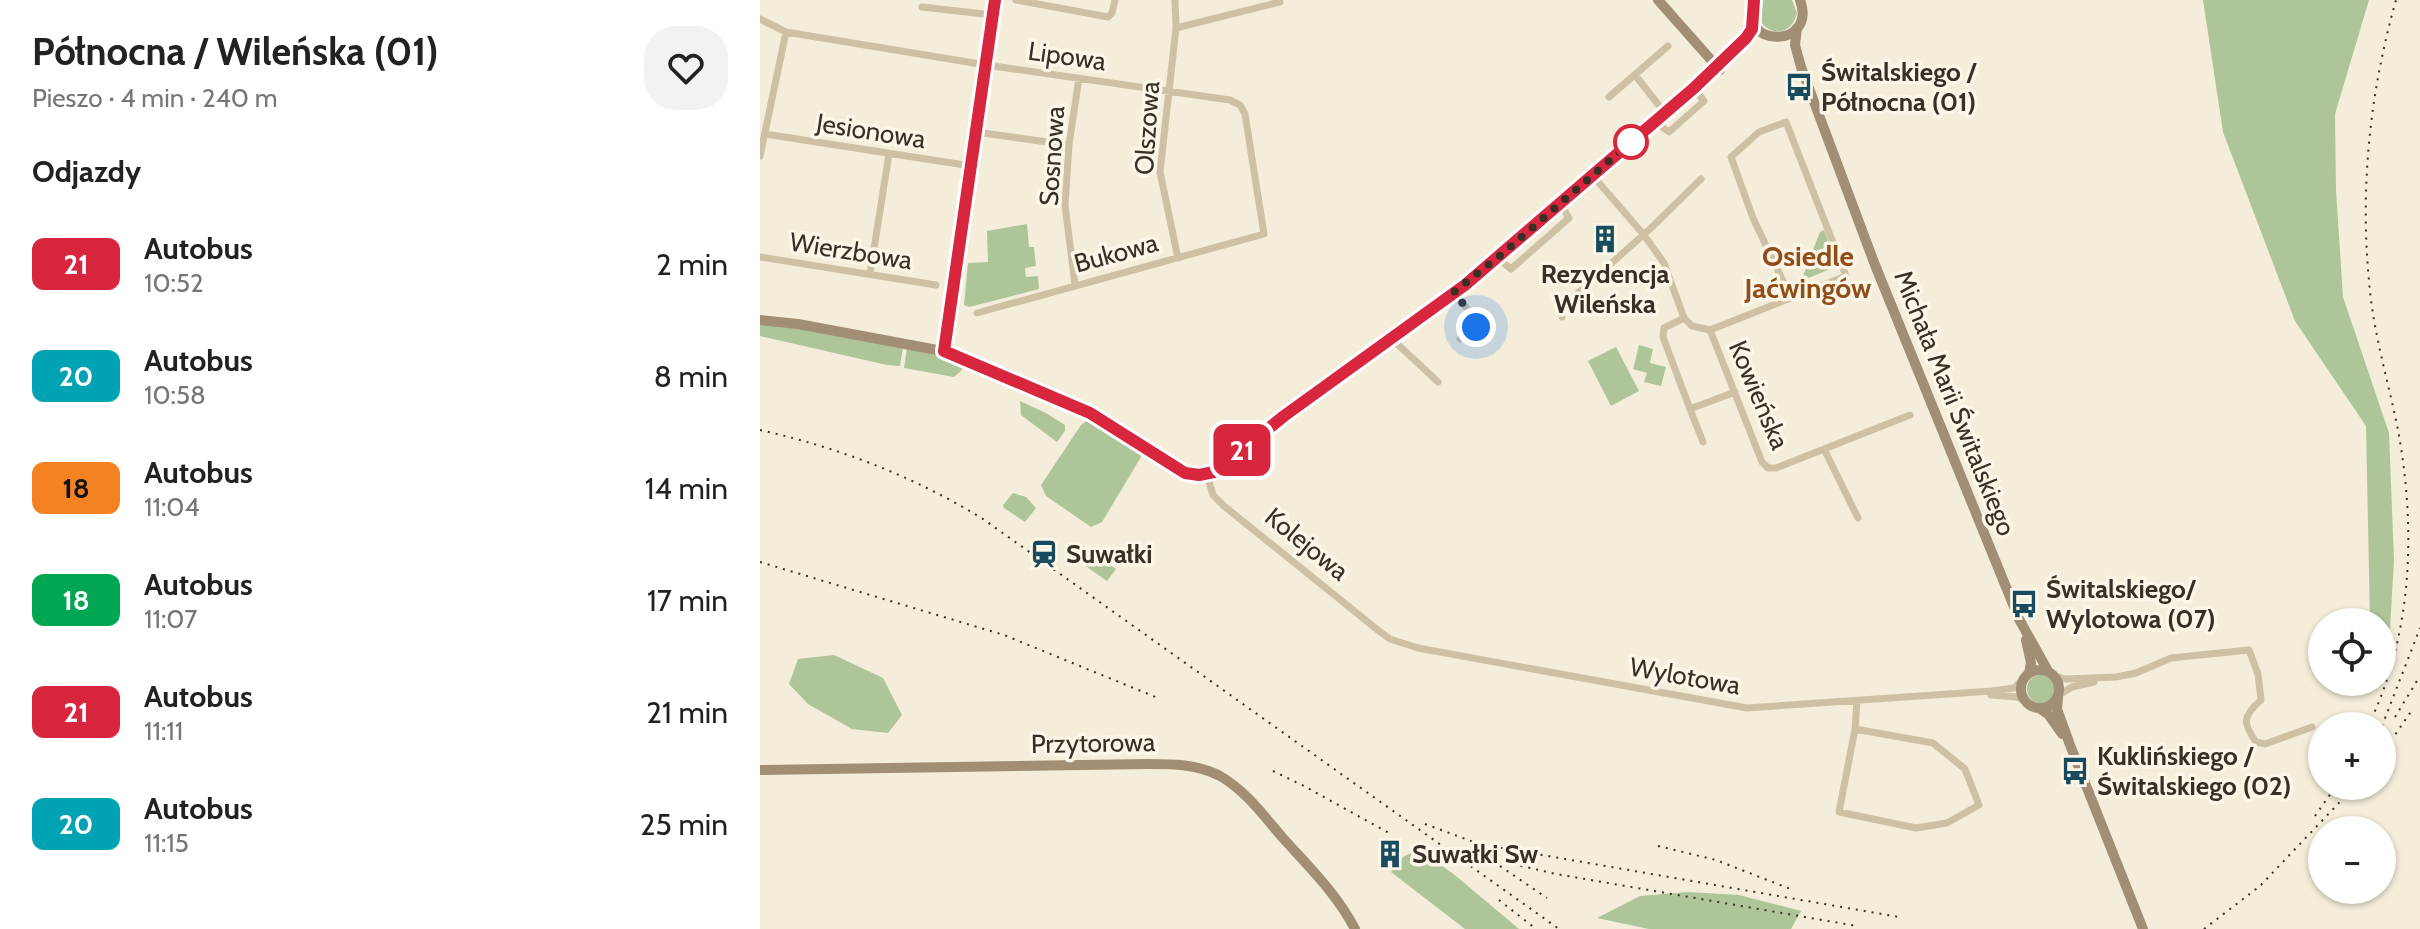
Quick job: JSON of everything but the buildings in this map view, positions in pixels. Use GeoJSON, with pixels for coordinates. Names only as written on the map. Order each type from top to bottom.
{"type":"FeatureCollection","features":[{"type":"Feature","properties":{"kind":"street"},"geometry":{"type":"LineString","coordinates":[[940,10],[942,0]]}},
{"type":"Feature","properties":{"kind":"street"},"geometry":{"type":"LineString","coordinates":[[944,351],[995,0]]}},
{"type":"Feature","properties":{"kind":"street"},"geometry":{"type":"LineString","coordinates":[[1016,0],[1108,17],[1115,0]]}},
{"type":"Feature","properties":{"kind":"street","name":"Olszowa"},"geometry":{"type":"LineString","coordinates":[[1175,0],[1176,28],[1160,172],[1178,258]]}},
{"type":"Feature","properties":{"kind":"street"},"geometry":{"type":"LineString","coordinates":[[1658,0],[1718,68]]}},
{"type":"Feature","properties":{"kind":"street"},"geometry":{"type":"LineString","coordinates":[[1718,68],[1749,35],[1754,0]]}},
{"type":"Feature","properties":{"kind":"street"},"geometry":{"type":"LineString","coordinates":[[1176,28],[1280,2]]}},
{"type":"Feature","properties":{"kind":"street","name":"Michała Marii Świtalskiego"},"geometry":{"type":"LineString","coordinates":[[1802,3],[1795,45],[1801,67],[1875,265],[2019,619],[2030,656],[2026,677]]}},
{"type":"Feature","properties":{"kind":"street"},"geometry":{"type":"LineString","coordinates":[[922,7],[993,15]]}},
{"type":"Feature","properties":{"kind":"street","name":"Lipowa"},"geometry":{"type":"LineString","coordinates":[[760,19],[786,32],[1230,100],[1240,105],[1245,114],[1264,234]]}},
{"type":"Feature","properties":{"kind":"street","name":"Michała Marii Świtalskiego"},"geometry":{"type":"LineString","coordinates":[[1752,19],[1758,29],[1783,41],[1801,67]]}},
{"type":"Feature","properties":{"kind":"street"},"geometry":{"type":"LineString","coordinates":[[760,320],[944,351],[1090,413],[1185,473],[1207,475],[1221,469],[1262,433],[1497,258],[1718,68],[1751,43],[1770,36],[1787,35],[1797,28]]}},
{"type":"Feature","properties":{"kind":"street"},"geometry":{"type":"LineString","coordinates":[[760,154],[786,32]]}},
{"type":"Feature","properties":{"kind":"street"},"geometry":{"type":"LineString","coordinates":[[1609,97],[1668,46]]}},
{"type":"Feature","properties":{"kind":"street"},"geometry":{"type":"LineString","coordinates":[[1635,75],[1665,113]]}},
{"type":"Feature","properties":{"kind":"street","name":"Sosnowa"},"geometry":{"type":"LineString","coordinates":[[1075,285],[1065,205],[1069,145],[1079,78]]}},
{"type":"Feature","properties":{"kind":"street"},"geometry":{"type":"LineString","coordinates":[[1655,122],[1669,132],[1704,101],[1694,88]]}},
{"type":"Feature","properties":{"kind":"street"},"geometry":{"type":"LineString","coordinates":[[1593,176],[1664,263],[1684,318],[1692,326],[1710,330],[1791,298],[1846,276],[1786,122],[1759,132],[1731,157],[1753,218],[1791,298]]}},
{"type":"Feature","properties":{"kind":"street"},"geometry":{"type":"LineString","coordinates":[[976,132],[1069,145]]}},
{"type":"Feature","properties":{"kind":"street","name":"Jesionowa"},"geometry":{"type":"LineString","coordinates":[[765,134],[971,166]]}},
{"type":"Feature","properties":{"kind":"street"},"geometry":{"type":"LineString","coordinates":[[870,274],[889,154]]}},
{"type":"Feature","properties":{"kind":"street"},"geometry":{"type":"LineString","coordinates":[[1562,317],[1560,309],[1644,235],[1701,179]]}},
{"type":"Feature","properties":{"kind":"street"},"geometry":{"type":"LineString","coordinates":[[1497,258],[1511,269],[1569,218],[1560,203]]}},
{"type":"Feature","properties":{"kind":"street","name":"Bukowa"},"geometry":{"type":"LineString","coordinates":[[977,313],[1264,234]]}},
{"type":"Feature","properties":{"kind":"street","name":"Wierzbowa"},"geometry":{"type":"LineString","coordinates":[[760,257],[936,285]]}},
{"type":"Feature","properties":{"kind":"street"},"geometry":{"type":"LineString","coordinates":[[1454,292],[1475,319],[1476,327],[1460,339]]}},
{"type":"Feature","properties":{"kind":"street"},"geometry":{"type":"LineString","coordinates":[[1684,318],[1664,328],[1663,337],[1703,442]]}},
{"type":"Feature","properties":{"kind":"street","name":"Kowieńska"},"geometry":{"type":"LineString","coordinates":[[1710,330],[1762,462],[1768,468],[1776,468],[1910,415]]}},
{"type":"Feature","properties":{"kind":"street"},"geometry":{"type":"LineString","coordinates":[[1391,338],[1438,382]]}},
{"type":"Feature","properties":{"kind":"street"},"geometry":{"type":"LineString","coordinates":[[1690,409],[1735,392]]}},
{"type":"Feature","properties":{"kind":"street"},"geometry":{"type":"LineString","coordinates":[[1824,449],[1858,518]]}},
{"type":"Feature","properties":{"kind":"street","name":"Kolejowa"},"geometry":{"type":"LineString","coordinates":[[1207,475],[1210,488],[1218,500],[1390,639]]}},
{"type":"Feature","properties":{"kind":"street","name":"Michała Marii Świtalskiego"},"geometry":{"type":"LineString","coordinates":[[2019,619],[2052,674]]}},
{"type":"Feature","properties":{"kind":"street","name":"Wylotowa"},"geometry":{"type":"LineString","coordinates":[[1390,639],[1418,648],[1747,708],[1952,692],[2025,700]]}},
{"type":"Feature","properties":{"kind":"street"},"geometry":{"type":"LineString","coordinates":[[2039,708],[2050,706],[2058,696],[2076,685],[2136,673],[2171,658],[2249,650],[2262,692],[2261,700],[2247,712],[2246,718],[2250,734],[2256,742],[2265,744],[2308,728]]}},
{"type":"Feature","properties":{"kind":"street"},"geometry":{"type":"LineString","coordinates":[[2070,745],[2048,714],[2025,700],[2021,691],[2026,677],[2038,669],[2065,679],[2107,678]]}},
{"type":"Feature","properties":{"kind":"street"},"geometry":{"type":"LineString","coordinates":[[2052,674],[2059,683],[2057,709],[2143,929]]}},
{"type":"Feature","properties":{"kind":"street","name":"Wylotowa"},"geometry":{"type":"LineString","coordinates":[[1977,693],[2014,688],[2026,677]]}},
{"type":"Feature","properties":{"kind":"street"},"geometry":{"type":"LineString","coordinates":[[1855,729],[1933,743],[1965,769],[1979,805],[1947,823],[1916,828],[1839,812],[1855,729],[1857,701]]}},
{"type":"Feature","properties":{"kind":"street","name":"Przytorowa"},"geometry":{"type":"LineString","coordinates":[[760,770],[1148,764],[1181,764],[1203,769],[1238,789],[1253,804],[1335,897],[1355,929]]}},
{"type":"Feature","properties":{"kind":"green space"},"geometry":{"type":"Polygon","coordinates":[[[1763,0],[1792,0],[1797,13],[1790,26],[1779,31],[1767,28],[1758,16],[1763,0]]]}},
{"type":"Feature","properties":{"kind":"green space"},"geometry":{"type":"Polygon","coordinates":[[[2203,0],[2369,0],[2335,114],[2336,190],[2343,297],[2389,433],[2394,560],[2391,608],[2370,608],[2366,426],[2295,321],[2223,132],[2203,0]]]}},
{"type":"Feature","properties":{"kind":"green space"},"geometry":{"type":"Polygon","coordinates":[[[1027,224],[1029,247],[1034,247],[1036,266],[1025,268],[1026,277],[1038,276],[1039,289],[969,307],[964,305],[968,263],[988,262],[987,231],[1027,224]]]}},
{"type":"Feature","properties":{"kind":"green space"},"geometry":{"type":"Polygon","coordinates":[[[1824,230],[1838,266],[1801,281],[1820,232],[1824,230]]]}},
{"type":"Feature","properties":{"kind":"green space"},"geometry":{"type":"Polygon","coordinates":[[[760,325],[778,325],[903,347],[900,366],[760,336],[760,325]]]}},
{"type":"Feature","properties":{"kind":"green space"},"geometry":{"type":"Polygon","coordinates":[[[1639,345],[1653,349],[1650,363],[1666,367],[1661,386],[1644,382],[1647,373],[1633,369],[1639,345]]]}},
{"type":"Feature","properties":{"kind":"green space"},"geometry":{"type":"Polygon","coordinates":[[[1616,347],[1639,391],[1611,406],[1588,361],[1616,347]]]}},
{"type":"Feature","properties":{"kind":"green space"},"geometry":{"type":"Polygon","coordinates":[[[907,348],[940,354],[965,363],[954,377],[904,368],[907,348]]]}},
{"type":"Feature","properties":{"kind":"green space"},"geometry":{"type":"Polygon","coordinates":[[[1020,401],[1065,425],[1065,431],[1057,442],[1021,415],[1020,401]]]}},
{"type":"Feature","properties":{"kind":"green space"},"geometry":{"type":"Polygon","coordinates":[[[1091,418],[1141,450],[1141,457],[1102,522],[1091,527],[1046,496],[1041,485],[1081,425],[1091,418]]]}},
{"type":"Feature","properties":{"kind":"green space"},"geometry":{"type":"Polygon","coordinates":[[[1013,493],[1026,497],[1036,508],[1025,522],[1004,508],[1003,505],[1013,493]]]}},
{"type":"Feature","properties":{"kind":"green space"},"geometry":{"type":"Polygon","coordinates":[[[1080,543],[1116,569],[1107,581],[1084,565],[1086,561],[1075,554],[1071,556],[1080,543]]]}},
{"type":"Feature","properties":{"kind":"green space"},"geometry":{"type":"Polygon","coordinates":[[[834,655],[883,678],[902,715],[888,733],[852,729],[808,704],[789,684],[798,659],[834,655]]]}},
{"type":"Feature","properties":{"kind":"green space"},"geometry":{"type":"Polygon","coordinates":[[[2041,675],[2051,679],[2055,689],[2051,699],[2041,703],[2031,699],[2027,689],[2031,679],[2041,675]]]}},
{"type":"Feature","properties":{"kind":"green space"},"geometry":{"type":"Polygon","coordinates":[[[1419,849],[1519,929],[1465,929],[1391,872],[1403,857],[1419,849]]]}},
{"type":"Feature","properties":{"kind":"green space"},"geometry":{"type":"Polygon","coordinates":[[[1688,892],[1739,895],[1801,911],[1791,929],[1649,929],[1597,918],[1640,896],[1688,892]]]}},
{"type":"Feature","properties":{"kind":"railway"},"geometry":{"type":"LineString","coordinates":[[2374,712],[2394,655],[2407,581],[2404,467],[2374,319],[2366,210],[2369,139],[2380,69],[2396,0]]}},
{"type":"Feature","properties":{"kind":"railway"},"geometry":{"type":"LineString","coordinates":[[760,430],[819,445],[875,465],[930,489],[983,519],[1559,929]]}},
{"type":"Feature","properties":{"kind":"railway"},"geometry":{"type":"LineString","coordinates":[[760,562],[1004,635],[1158,698]]}},
{"type":"Feature","properties":{"kind":"railway"},"geometry":{"type":"LineString","coordinates":[[2387,712],[2420,628]]}},
{"type":"Feature","properties":{"kind":"railway"},"geometry":{"type":"LineString","coordinates":[[2396,715],[2420,676]]}},
{"type":"Feature","properties":{"kind":"railway"},"geometry":{"type":"LineString","coordinates":[[2396,733],[2412,710]]}},
{"type":"Feature","properties":{"kind":"railway"},"geometry":{"type":"LineString","coordinates":[[1273,771],[1389,833]]}},
{"type":"Feature","properties":{"kind":"railway"},"geometry":{"type":"LineString","coordinates":[[2315,816],[2326,800]]}},
{"type":"Feature","properties":{"kind":"railway"},"geometry":{"type":"LineString","coordinates":[[2204,929],[2260,886],[2342,800]]}},
{"type":"Feature","properties":{"kind":"railway"},"geometry":{"type":"LineString","coordinates":[[1425,824],[1479,844],[1899,917]]}},
{"type":"Feature","properties":{"kind":"railway"},"geometry":{"type":"LineString","coordinates":[[1658,846],[1716,860],[1793,890]]}},
{"type":"Feature","properties":{"kind":"railway"},"geometry":{"type":"LineString","coordinates":[[1475,851],[1500,861],[1556,874],[1857,926]]}},
{"type":"Feature","properties":{"kind":"railway"},"geometry":{"type":"LineString","coordinates":[[1500,866],[1547,898]]}},
{"type":"Feature","properties":{"kind":"railway"},"geometry":{"type":"LineString","coordinates":[[1499,900],[1536,929]]}},
{"type":"Feature","properties":{"kind":"bus line","name":"21"},"geometry":{"type":"LineString","coordinates":[[995,0],[944,351],[1090,413],[1177,469],[1192,475],[1207,475],[1221,469],[1262,433],[1465,285],[1502,254],[1694,88],[1746,38],[1752,29],[1754,0]]}},
{"type":"Feature","properties":{"kind":"place","name":"Świtalskiego / Północna (01)"},"geometry":{"type":"Point","coordinates":[1799,87]}},
{"type":"Feature","properties":{"kind":"place","name":"Rezydencja Wileńska"},"geometry":{"type":"Point","coordinates":[1605,239]}},
{"type":"Feature","properties":{"kind":"place","name":"Suwałki"},"geometry":{"type":"Point","coordinates":[1044,554]}},
{"type":"Feature","properties":{"kind":"place","name":"Świtalskiego/ Wylotowa (07)"},"geometry":{"type":"Point","coordinates":[2024,604]}},
{"type":"Feature","properties":{"kind":"place","name":"Kuklińskiego / Świtalskiego (02)"},"geometry":{"type":"Point","coordinates":[2075,771]}},
{"type":"Feature","properties":{"kind":"place","name":"Suwałki Sw"},"geometry":{"type":"Point","coordinates":[1390,854]}},
{"type":"Feature","properties":{"kind":"district","name":"Osiedle Jaćwingów"},"geometry":{"type":"Point","coordinates":[1808,272]}},
{"type":"Feature","properties":{"kind":"route"},"geometry":{"type":"LineString","coordinates":[[1476,327],[1475,319],[1454,292],[1631,142]]}}]}
